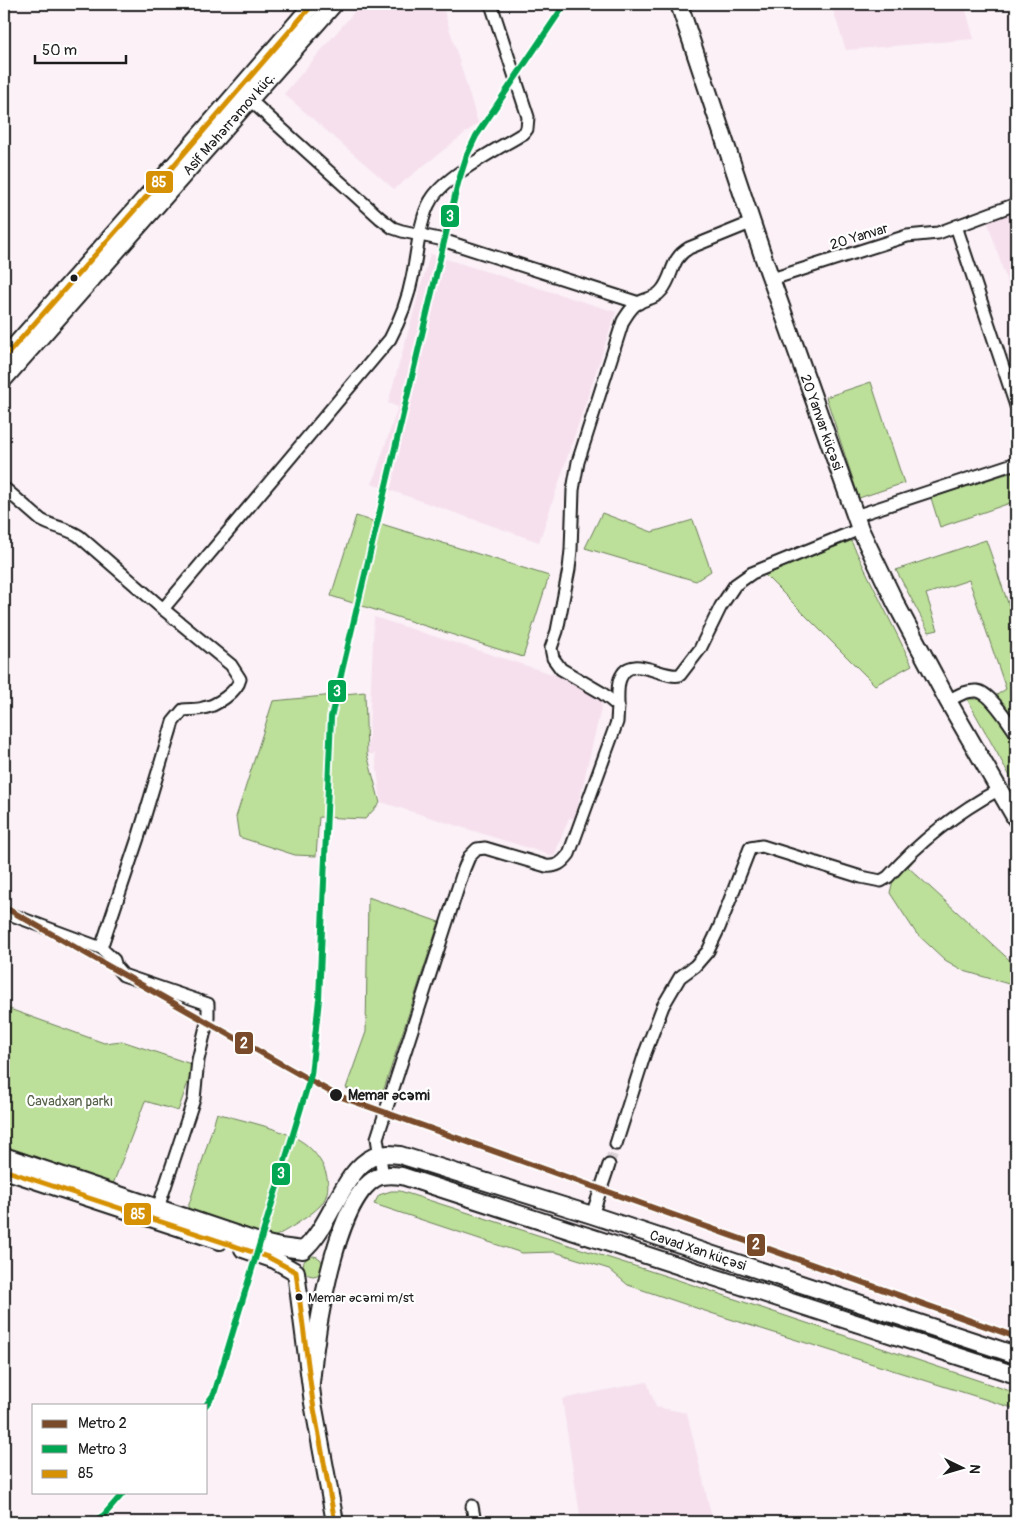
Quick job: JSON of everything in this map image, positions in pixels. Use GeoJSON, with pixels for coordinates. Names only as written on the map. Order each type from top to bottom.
{"type":"FeatureCollection","features":[{"type":"Feature","properties":{"kind":"street","name":"Asif Məhərrəmov küç."},"geometry":{"type":"LineString","coordinates":[[4,379],[244,95],[312,4]]}},
{"type":"Feature","properties":{"kind":"street","name":"Asif Məhərrəmov küç."},"geometry":{"type":"LineString","coordinates":[[4,358],[244,95],[334,4]]}},
{"type":"Feature","properties":{"kind":"street"},"geometry":{"type":"LineString","coordinates":[[163,609],[390,339],[408,295],[420,235],[431,200],[449,180],[524,133],[527,129],[528,117],[491,4]]}},
{"type":"Feature","properties":{"kind":"street","name":"20 Yanvar küçəsi"},"geometry":{"type":"LineString","coordinates":[[679,4],[772,279],[858,522],[895,602],[1016,819]]}},
{"type":"Feature","properties":{"kind":"street"},"geometry":{"type":"LineString","coordinates":[[244,95],[380,218],[394,228],[439,239],[638,303]]}},
{"type":"Feature","properties":{"kind":"street","name":"20 Yanvar"},"geometry":{"type":"LineString","coordinates":[[772,279],[907,236],[938,233],[1016,204]]}},
{"type":"Feature","properties":{"kind":"street"},"geometry":{"type":"LineString","coordinates":[[618,706],[602,693],[561,669],[553,658],[551,648],[557,631],[569,569],[573,490],[578,462],[624,321],[630,310],[638,303],[657,296],[663,289],[676,259],[681,253],[753,222]]}},
{"type":"Feature","properties":{"kind":"street"},"geometry":{"type":"LineString","coordinates":[[956,226],[1016,406]]}},
{"type":"Feature","properties":{"kind":"street"},"geometry":{"type":"LineString","coordinates":[[310,1383],[316,1331],[329,1272],[340,1237],[356,1201],[370,1182],[383,1176],[378,1155],[377,1138],[453,901],[469,857],[477,849],[485,848],[546,866],[553,866],[564,860],[569,854],[617,722],[620,680],[623,674],[630,667],[640,666],[670,676],[680,675],[700,649],[721,606],[736,585],[752,574],[858,522],[1016,463]]}},
{"type":"Feature","properties":{"kind":"street"},"geometry":{"type":"LineString","coordinates":[[4,488],[47,524],[73,532],[79,536],[231,666],[240,679],[238,685],[228,696],[205,708],[183,710],[173,722],[139,835],[101,948]]}},
{"type":"Feature","properties":{"kind":"street"},"geometry":{"type":"LineString","coordinates":[[948,700],[964,692],[979,690],[994,703],[1016,733]]}},
{"type":"Feature","properties":{"kind":"street"},"geometry":{"type":"LineString","coordinates":[[616,1144],[645,1053],[663,1006],[680,977],[696,966],[708,951],[719,928],[750,848],[762,846],[861,877],[882,881],[933,832],[1000,789]]}},
{"type":"Feature","properties":{"kind":"street"},"geometry":{"type":"LineString","coordinates":[[4,912],[101,948],[114,960],[116,967],[123,975],[208,1004],[208,1018],[198,1060],[194,1099],[158,1208]]}},
{"type":"Feature","properties":{"kind":"street"},"geometry":{"type":"LineString","coordinates":[[336,1522],[310,1383],[295,1267],[297,1257],[322,1229],[358,1169],[368,1160],[378,1155]]}},
{"type":"Feature","properties":{"kind":"street","name":"Cavad Xan küçəsi"},"geometry":{"type":"LineString","coordinates":[[378,1155],[406,1156],[592,1215],[1016,1355]]}},
{"type":"Feature","properties":{"kind":"street"},"geometry":{"type":"LineString","coordinates":[[4,1156],[259,1242],[303,1250],[314,1247],[324,1251],[330,1261],[329,1272],[321,1280],[310,1282],[268,1257],[4,1170]]}},
{"type":"Feature","properties":{"kind":"street"},"geometry":{"type":"LineString","coordinates":[[592,1215],[609,1165]]}},
{"type":"Feature","properties":{"kind":"street","name":"Cavad Xan küçəsi"},"geometry":{"type":"LineString","coordinates":[[383,1176],[402,1176],[1016,1375]]}},
{"type":"Feature","properties":{"kind":"street"},"geometry":{"type":"LineString","coordinates":[[472,1506],[474,1522]]}},
{"type":"Feature","properties":{"kind":"shaded area"},"geometry":{"type":"Polygon","coordinates":[[[361,4],[442,4],[478,123],[394,189],[284,94],[361,4]]]}},
{"type":"Feature","properties":{"kind":"shaded area"},"geometry":{"type":"Polygon","coordinates":[[[831,4],[964,4],[974,39],[846,50],[831,4]]]}},
{"type":"Feature","properties":{"kind":"shaded area"},"geometry":{"type":"Polygon","coordinates":[[[1016,210],[1016,310],[987,220],[1016,210]]]}},
{"type":"Feature","properties":{"kind":"shaded area"},"geometry":{"type":"Polygon","coordinates":[[[430,254],[616,312],[539,542],[372,484],[398,407],[388,403],[430,254]]]}},
{"type":"Feature","properties":{"kind":"shaded area"},"geometry":{"type":"Polygon","coordinates":[[[374,617],[574,681],[603,700],[575,818],[569,818],[554,856],[381,802],[375,754],[368,754],[374,617]]]}},
{"type":"Feature","properties":{"kind":"shaded area"},"geometry":{"type":"Polygon","coordinates":[[[647,1382],[656,1407],[687,1413],[713,1522],[581,1522],[562,1399],[647,1382]]]}},
{"type":"Feature","properties":{"kind":"green space"},"geometry":{"type":"Polygon","coordinates":[[[871,382],[904,483],[859,498],[826,397],[871,382]]]}},
{"type":"Feature","properties":{"kind":"green space"},"geometry":{"type":"Polygon","coordinates":[[[1016,471],[1016,501],[940,527],[931,498],[1016,471]]]}},
{"type":"Feature","properties":{"kind":"green space"},"geometry":{"type":"Polygon","coordinates":[[[602,513],[652,532],[693,520],[711,571],[696,581],[585,548],[602,513]]]}},
{"type":"Feature","properties":{"kind":"green space"},"geometry":{"type":"Polygon","coordinates":[[[356,516],[549,576],[523,657],[331,596],[356,516]]]}},
{"type":"Feature","properties":{"kind":"green space"},"geometry":{"type":"Polygon","coordinates":[[[986,540],[1016,626],[1016,787],[967,699],[977,699],[986,702],[1006,689],[969,580],[926,594],[938,630],[929,632],[896,570],[986,540]]]}},
{"type":"Feature","properties":{"kind":"green space"},"geometry":{"type":"Polygon","coordinates":[[[851,541],[912,665],[875,685],[764,574],[851,541]]]}},
{"type":"Feature","properties":{"kind":"green space"},"geometry":{"type":"Polygon","coordinates":[[[365,692],[367,754],[380,803],[365,819],[319,817],[316,856],[295,855],[239,837],[236,817],[273,701],[365,692]]]}},
{"type":"Feature","properties":{"kind":"green space"},"geometry":{"type":"Polygon","coordinates":[[[922,851],[908,867],[1016,966],[1016,984],[1012,985],[964,971],[945,960],[916,933],[890,893],[894,876],[922,851]]]}},
{"type":"Feature","properties":{"kind":"green space"},"geometry":{"type":"Polygon","coordinates":[[[368,897],[439,922],[380,1101],[346,1088],[366,1032],[368,897]]]}},
{"type":"Feature","properties":{"kind":"green space","name":"Cavadxan parkı"},"geometry":{"type":"Polygon","coordinates":[[[4,1007],[104,1043],[122,1041],[194,1065],[178,1111],[145,1101],[113,1184],[4,1149],[4,1007]]]}},
{"type":"Feature","properties":{"kind":"green space"},"geometry":{"type":"Polygon","coordinates":[[[217,1113],[285,1133],[311,1149],[322,1163],[328,1181],[328,1190],[320,1206],[297,1224],[272,1238],[187,1211],[217,1113]]]}},
{"type":"Feature","properties":{"kind":"green space"},"geometry":{"type":"Polygon","coordinates":[[[391,1191],[400,1191],[672,1278],[1016,1393],[1016,1409],[628,1285],[609,1269],[555,1252],[522,1253],[374,1204],[379,1195],[391,1191]]]}},
{"type":"Feature","properties":{"kind":"green space"},"geometry":{"type":"Polygon","coordinates":[[[313,1256],[320,1259],[323,1266],[320,1273],[313,1276],[306,1273],[303,1266],[306,1259],[313,1256]]]}},
{"type":"Feature","properties":{"kind":"tunnel"},"geometry":{"type":"LineString","coordinates":[[609,1165],[616,1144]]}},
{"type":"Feature","properties":{"kind":"metro line","name":"3"},"geometry":{"type":"LineString","coordinates":[[207,1404],[214,1394],[311,1075],[319,999],[331,717],[458,183],[467,155],[476,136],[565,4]]}},
{"type":"Feature","properties":{"kind":"metro line","name":"2"},"geometry":{"type":"LineString","coordinates":[[4,907],[336,1095],[1016,1337]]}},
{"type":"Feature","properties":{"kind":"metro line","name":"3"},"geometry":{"type":"LineString","coordinates":[[93,1522],[104,1515],[122,1494]]}},
{"type":"Feature","properties":{"kind":"transit line","name":"85"},"geometry":{"type":"LineString","coordinates":[[4,358],[313,4]]}},
{"type":"Feature","properties":{"kind":"transit line","name":"85"},"geometry":{"type":"LineString","coordinates":[[4,1170],[268,1257],[296,1272],[313,1403],[335,1522]]}},
{"type":"Feature","properties":{"kind":"place","name":"Memar Əcəmi"},"geometry":{"type":"Point","coordinates":[336,1095]}},
{"type":"Feature","properties":{"kind":"place","name":"Memar Əcəmi m/st"},"geometry":{"type":"Point","coordinates":[299,1297]}}]}
